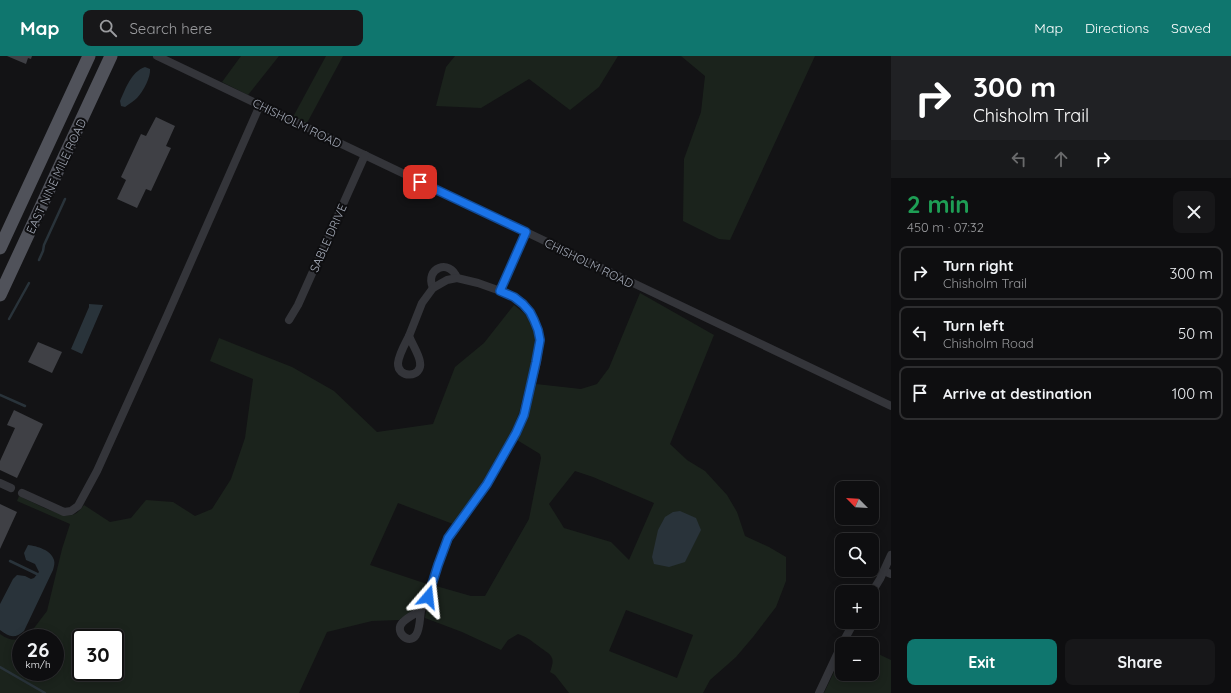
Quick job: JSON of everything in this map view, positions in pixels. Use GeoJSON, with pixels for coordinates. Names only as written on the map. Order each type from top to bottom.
{"type":"FeatureCollection","features":[{"type":"Feature","properties":{"kind":"main road","name":"EAST NINE MILE ROAD"},"geometry":{"type":"LineString","coordinates":[[0,248],[89,56]]}},
{"type":"Feature","properties":{"kind":"main road","name":"EAST NINE MILE ROAD"},"geometry":{"type":"LineString","coordinates":[[0,295],[111,56]]}},
{"type":"Feature","properties":{"kind":"street","name":"CHISHOLM ROAD"},"geometry":{"type":"LineString","coordinates":[[157,56],[891,406]]}},
{"type":"Feature","properties":{"kind":"street"},"geometry":{"type":"LineString","coordinates":[[22,493],[64,512],[71,511],[78,506],[97,471],[260,105]]}},
{"type":"Feature","properties":{"kind":"street","name":"SABLE DRIVE"},"geometry":{"type":"LineString","coordinates":[[289,320],[298,305],[365,155]]}},
{"type":"Feature","properties":{"kind":"street"},"geometry":{"type":"LineString","coordinates":[[500,291],[526,232]]}},
{"type":"Feature","properties":{"kind":"street"},"geometry":{"type":"LineString","coordinates":[[433,288],[431,277],[433,272],[437,269],[442,267],[448,268],[456,274],[457,278]]}},
{"type":"Feature","properties":{"kind":"street"},"geometry":{"type":"LineString","coordinates":[[409,336],[422,303],[433,288],[447,280],[457,278],[478,282],[514,297],[530,312],[540,340],[524,415],[516,433],[487,484],[448,538],[428,597],[421,610]]}},
{"type":"Feature","properties":{"kind":"street"},"geometry":{"type":"LineString","coordinates":[[0,483],[11,488]]}},
{"type":"Feature","properties":{"kind":"street"},"geometry":{"type":"LineString","coordinates":[[877,585],[887,572],[891,555]]}},
{"type":"Feature","properties":{"kind":"street"},"geometry":{"type":"LineString","coordinates":[[819,693],[835,659]]}},
{"type":"Feature","properties":{"kind":"shaded area"},"geometry":{"type":"Polygon","coordinates":[[[241,56],[279,56],[248,95],[222,82],[241,56]]]}},
{"type":"Feature","properties":{"kind":"shaded area"},"geometry":{"type":"Polygon","coordinates":[[[326,56],[343,56],[307,123],[293,117],[326,56]]]}},
{"type":"Feature","properties":{"kind":"shaded area"},"geometry":{"type":"Polygon","coordinates":[[[455,56],[618,56],[599,87],[570,110],[529,79],[481,108],[436,106],[446,67],[455,56]]]}},
{"type":"Feature","properties":{"kind":"shaded area"},"geometry":{"type":"Polygon","coordinates":[[[681,56],[815,56],[730,240],[719,239],[683,221],[684,159],[701,112],[705,76],[681,56]]]}},
{"type":"Feature","properties":{"kind":"shaded area"},"geometry":{"type":"Polygon","coordinates":[[[145,67],[150,69],[150,72],[142,92],[136,99],[125,107],[121,106],[120,101],[130,81],[140,69],[145,67]]]}},
{"type":"Feature","properties":{"kind":"shaded area"},"geometry":{"type":"Polygon","coordinates":[[[640,293],[714,335],[670,444],[687,460],[705,471],[727,495],[737,512],[745,536],[786,557],[786,581],[776,607],[736,657],[710,680],[703,693],[569,693],[555,675],[550,672],[553,662],[551,656],[526,637],[518,634],[508,640],[501,650],[462,632],[425,618],[436,586],[471,596],[485,596],[529,519],[541,458],[540,454],[517,440],[528,416],[536,384],[581,389],[597,384],[609,368],[640,293]],[[575,471],[549,504],[564,528],[611,542],[629,560],[654,503],[575,471]],[[626,610],[609,651],[677,678],[693,635],[626,610]]]}},
{"type":"Feature","properties":{"kind":"shaded area"},"geometry":{"type":"Polygon","coordinates":[[[89,304],[103,305],[82,354],[71,349],[89,304]]]}},
{"type":"Feature","properties":{"kind":"shaded area"},"geometry":{"type":"Polygon","coordinates":[[[514,305],[525,314],[530,321],[534,330],[535,339],[532,361],[519,413],[512,431],[483,481],[453,524],[398,503],[370,565],[427,584],[417,607],[399,620],[372,621],[327,632],[299,693],[0,693],[0,634],[12,639],[12,681],[64,681],[64,629],[33,629],[47,611],[62,549],[70,524],[17,501],[19,496],[54,512],[67,515],[76,514],[84,505],[110,522],[131,518],[146,500],[173,502],[195,516],[212,509],[231,479],[245,438],[253,379],[210,361],[219,338],[292,367],[334,391],[377,432],[433,424],[455,367],[484,343],[514,305]]]}},
{"type":"Feature","properties":{"kind":"shaded area"},"geometry":{"type":"Polygon","coordinates":[[[680,511],[696,518],[701,530],[685,562],[669,567],[654,564],[652,557],[658,530],[665,517],[673,512],[680,511]]]}},
{"type":"Feature","properties":{"kind":"shaded area"},"geometry":{"type":"Polygon","coordinates":[[[28,545],[47,551],[54,561],[54,565],[25,629],[12,629],[12,636],[0,630],[0,604],[13,579],[17,575],[25,576],[31,579],[34,578],[39,572],[35,564],[26,560],[24,553],[28,545]]]}},
{"type":"Feature","properties":{"kind":"shaded area"},"geometry":{"type":"Polygon","coordinates":[[[879,654],[891,660],[891,693],[824,693],[835,670],[835,681],[879,681],[879,654]]]}},
{"type":"Feature","properties":{"kind":"building"},"geometry":{"type":"Polygon","coordinates":[[[7,56],[32,56],[31,59],[28,58],[26,64],[7,56]]]}},
{"type":"Feature","properties":{"kind":"building"},"geometry":{"type":"Polygon","coordinates":[[[156,117],[175,126],[166,146],[171,148],[151,191],[146,189],[137,208],[117,199],[126,180],[121,177],[141,134],[146,136],[156,117]]]}},
{"type":"Feature","properties":{"kind":"building"},"geometry":{"type":"Polygon","coordinates":[[[38,342],[62,352],[52,373],[28,362],[38,342]]]}},
{"type":"Feature","properties":{"kind":"building"},"geometry":{"type":"Polygon","coordinates":[[[14,410],[43,424],[17,478],[0,470],[0,461],[15,428],[7,425],[14,410]]]}},
{"type":"Feature","properties":{"kind":"building"},"geometry":{"type":"Polygon","coordinates":[[[0,504],[17,512],[0,549],[0,504]]]}},
{"type":"Feature","properties":{"kind":"waterway"},"geometry":{"type":"LineString","coordinates":[[39,260],[44,245],[65,199]]}},
{"type":"Feature","properties":{"kind":"waterway"},"geometry":{"type":"LineString","coordinates":[[9,319],[29,283]]}},
{"type":"Feature","properties":{"kind":"waterway"},"geometry":{"type":"LineString","coordinates":[[0,395],[25,406]]}},
{"type":"Feature","properties":{"kind":"waterway"},"geometry":{"type":"LineString","coordinates":[[10,561],[37,574]]}},
{"type":"Feature","properties":{"kind":"waterway"},"geometry":{"type":"LineString","coordinates":[[0,667],[45,693]]}},
{"type":"Feature","properties":{"kind":"route"},"geometry":{"type":"LineString","coordinates":[[420,182],[526,232],[500,291],[514,297],[530,312],[538,330],[540,340],[524,415],[516,433],[487,484],[448,538],[428,597]]}}]}
